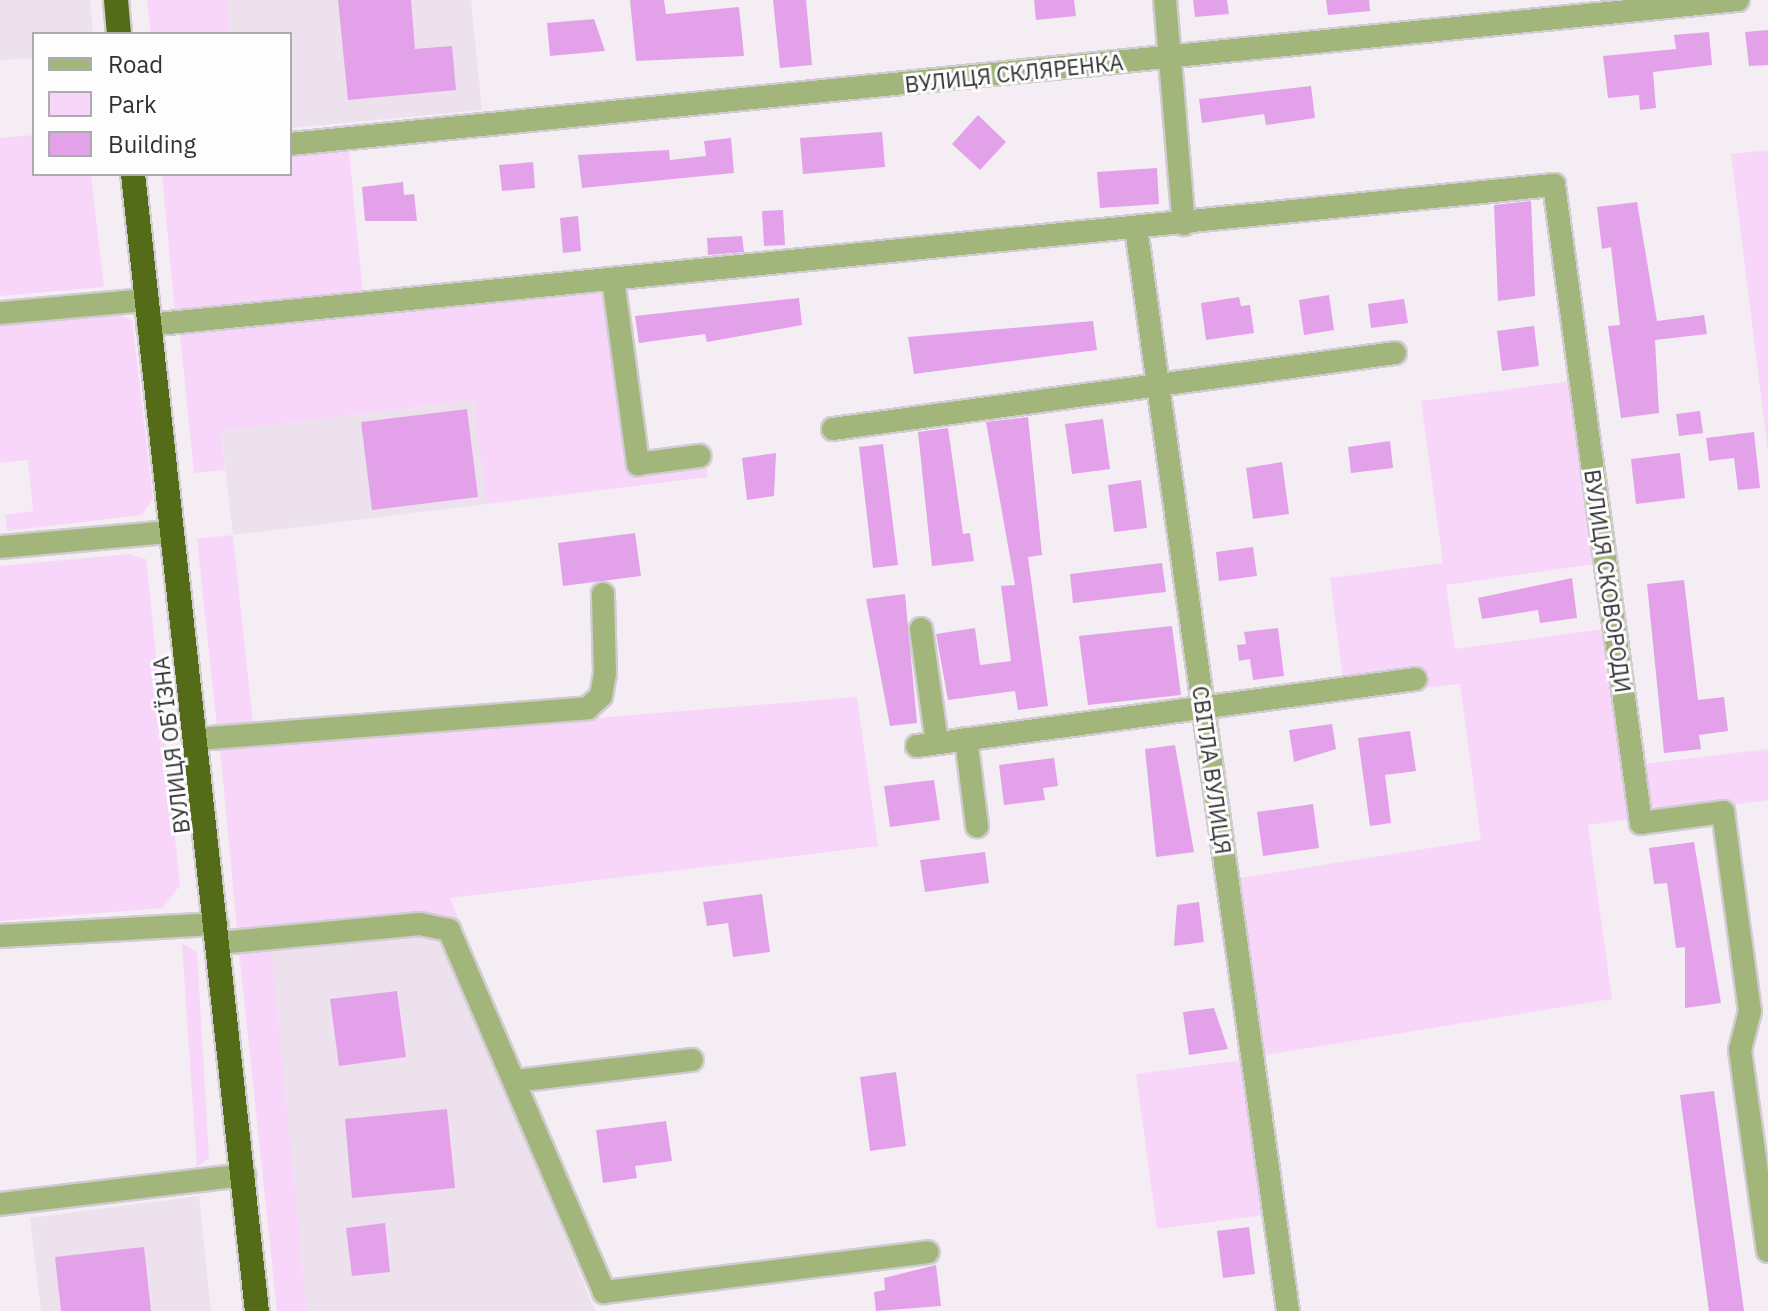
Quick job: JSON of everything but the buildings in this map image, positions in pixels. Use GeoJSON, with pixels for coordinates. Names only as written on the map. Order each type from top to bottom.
{"type":"FeatureCollection","features":[{"type":"Feature","properties":{"kind":"highway"},"geometry":{"type":"LineString","coordinates":[[116,0],[119,32]]}},
{"type":"Feature","properties":{"kind":"highway","name":"ВУЛИЦЯ ОБ’ЇЗНА"},"geometry":{"type":"LineString","coordinates":[[133,176],[169,532],[198,739],[257,1311]]}},
{"type":"Feature","properties":{"kind":"street"},"geometry":{"type":"LineString","coordinates":[[148,325],[1184,224],[1165,0]]}},
{"type":"Feature","properties":{"kind":"street","name":"ВУЛИЦЯ СКЛЯРЕНКА"},"geometry":{"type":"LineString","coordinates":[[292,144],[1738,0]]}},
{"type":"Feature","properties":{"kind":"street","name":"ВУЛИЦЯ СКОВОРОДИ"},"geometry":{"type":"LineString","coordinates":[[1184,224],[1554,185],[1641,823],[1723,812],[1759,1010],[1740,1050],[1768,1251]]}},
{"type":"Feature","properties":{"kind":"street","name":"СВІТЛА ВУЛИЦЯ"},"geometry":{"type":"LineString","coordinates":[[1136,228],[1288,1311]]}},
{"type":"Feature","properties":{"kind":"street"},"geometry":{"type":"LineString","coordinates":[[613,279],[638,464],[699,456]]}},
{"type":"Feature","properties":{"kind":"street"},"geometry":{"type":"LineString","coordinates":[[0,313],[146,300]]}},
{"type":"Feature","properties":{"kind":"street"},"geometry":{"type":"LineString","coordinates":[[833,429],[1395,353]]}},
{"type":"Feature","properties":{"kind":"street"},"geometry":{"type":"LineString","coordinates":[[0,547],[169,532]]}},
{"type":"Feature","properties":{"kind":"street"},"geometry":{"type":"LineString","coordinates":[[198,739],[588,708],[601,696],[605,673],[603,594]]}},
{"type":"Feature","properties":{"kind":"street"},"geometry":{"type":"LineString","coordinates":[[921,629],[927,744],[1416,679]]}},
{"type":"Feature","properties":{"kind":"street"},"geometry":{"type":"LineString","coordinates":[[966,739],[977,826]]}},
{"type":"Feature","properties":{"kind":"street"},"geometry":{"type":"LineString","coordinates":[[0,936],[218,933],[420,924],[449,930],[604,1292],[928,1252]]}},
{"type":"Feature","properties":{"kind":"street"},"geometry":{"type":"LineString","coordinates":[[515,1081],[692,1060]]}},
{"type":"Feature","properties":{"kind":"street"},"geometry":{"type":"LineString","coordinates":[[0,1204],[244,1175]]}},
{"type":"Feature","properties":{"kind":"shaded area"},"geometry":{"type":"Polygon","coordinates":[[[0,0],[90,0],[93,32],[32,32],[32,58],[0,60],[0,0]]]}},
{"type":"Feature","properties":{"kind":"shaded area"},"geometry":{"type":"Polygon","coordinates":[[[227,0],[471,0],[482,110],[292,128],[292,32],[230,32],[227,0]]]}},
{"type":"Feature","properties":{"kind":"shaded area"},"geometry":{"type":"Polygon","coordinates":[[[475,400],[487,504],[233,535],[221,431],[475,400]]]}},
{"type":"Feature","properties":{"kind":"shaded area"},"geometry":{"type":"Polygon","coordinates":[[[420,934],[443,938],[451,952],[595,1311],[307,1311],[271,948],[420,934]]]}},
{"type":"Feature","properties":{"kind":"shaded area"},"geometry":{"type":"Polygon","coordinates":[[[199,1196],[211,1311],[41,1311],[30,1218],[199,1196]]]}},
{"type":"Feature","properties":{"kind":"green space"},"geometry":{"type":"Polygon","coordinates":[[[147,0],[227,0],[230,32],[151,32],[147,0]]]}},
{"type":"Feature","properties":{"kind":"green space"},"geometry":{"type":"Polygon","coordinates":[[[32,135],[32,176],[91,176],[104,287],[0,296],[0,138],[32,135]]]}},
{"type":"Feature","properties":{"kind":"green space"},"geometry":{"type":"Polygon","coordinates":[[[1768,150],[1768,452],[1731,154],[1768,150]]]}},
{"type":"Feature","properties":{"kind":"green space"},"geometry":{"type":"Polygon","coordinates":[[[349,151],[363,295],[175,313],[162,176],[292,176],[292,157],[349,151]]]}},
{"type":"Feature","properties":{"kind":"green space"},"geometry":{"type":"Polygon","coordinates":[[[609,289],[634,472],[706,463],[708,477],[487,504],[474,400],[221,431],[225,470],[194,473],[180,334],[609,289]]]}},
{"type":"Feature","properties":{"kind":"green space"},"geometry":{"type":"Polygon","coordinates":[[[109,308],[132,321],[153,499],[142,515],[7,531],[5,515],[33,511],[28,460],[0,463],[0,321],[109,308]]]}},
{"type":"Feature","properties":{"kind":"green space"},"geometry":{"type":"Polygon","coordinates":[[[1571,381],[1595,564],[1446,585],[1455,649],[1604,629],[1630,819],[1588,825],[1612,999],[1265,1055],[1240,878],[1481,840],[1460,684],[1423,688],[1420,669],[1343,679],[1330,578],[1443,563],[1421,401],[1571,381]]]}},
{"type":"Feature","properties":{"kind":"green space"},"geometry":{"type":"Polygon","coordinates":[[[233,535],[253,724],[217,728],[197,539],[233,535]]]}},
{"type":"Feature","properties":{"kind":"green space"},"geometry":{"type":"Polygon","coordinates":[[[129,554],[146,559],[180,885],[163,908],[0,921],[0,566],[129,554]]]}},
{"type":"Feature","properties":{"kind":"green space"},"geometry":{"type":"Polygon","coordinates":[[[857,697],[878,846],[450,898],[460,923],[420,912],[237,930],[220,748],[857,697]]]}},
{"type":"Feature","properties":{"kind":"green space"},"geometry":{"type":"Polygon","coordinates":[[[1768,749],[1768,800],[1651,816],[1644,764],[1768,749]]]}},
{"type":"Feature","properties":{"kind":"green space"},"geometry":{"type":"Polygon","coordinates":[[[182,943],[197,952],[209,1158],[197,1167],[182,943]]]}},
{"type":"Feature","properties":{"kind":"green space"},"geometry":{"type":"Polygon","coordinates":[[[271,948],[307,1311],[277,1311],[239,951],[271,948]]]}},
{"type":"Feature","properties":{"kind":"green space"},"geometry":{"type":"Polygon","coordinates":[[[1242,1060],[1264,1215],[1157,1229],[1136,1074],[1242,1060]]]}}]}
